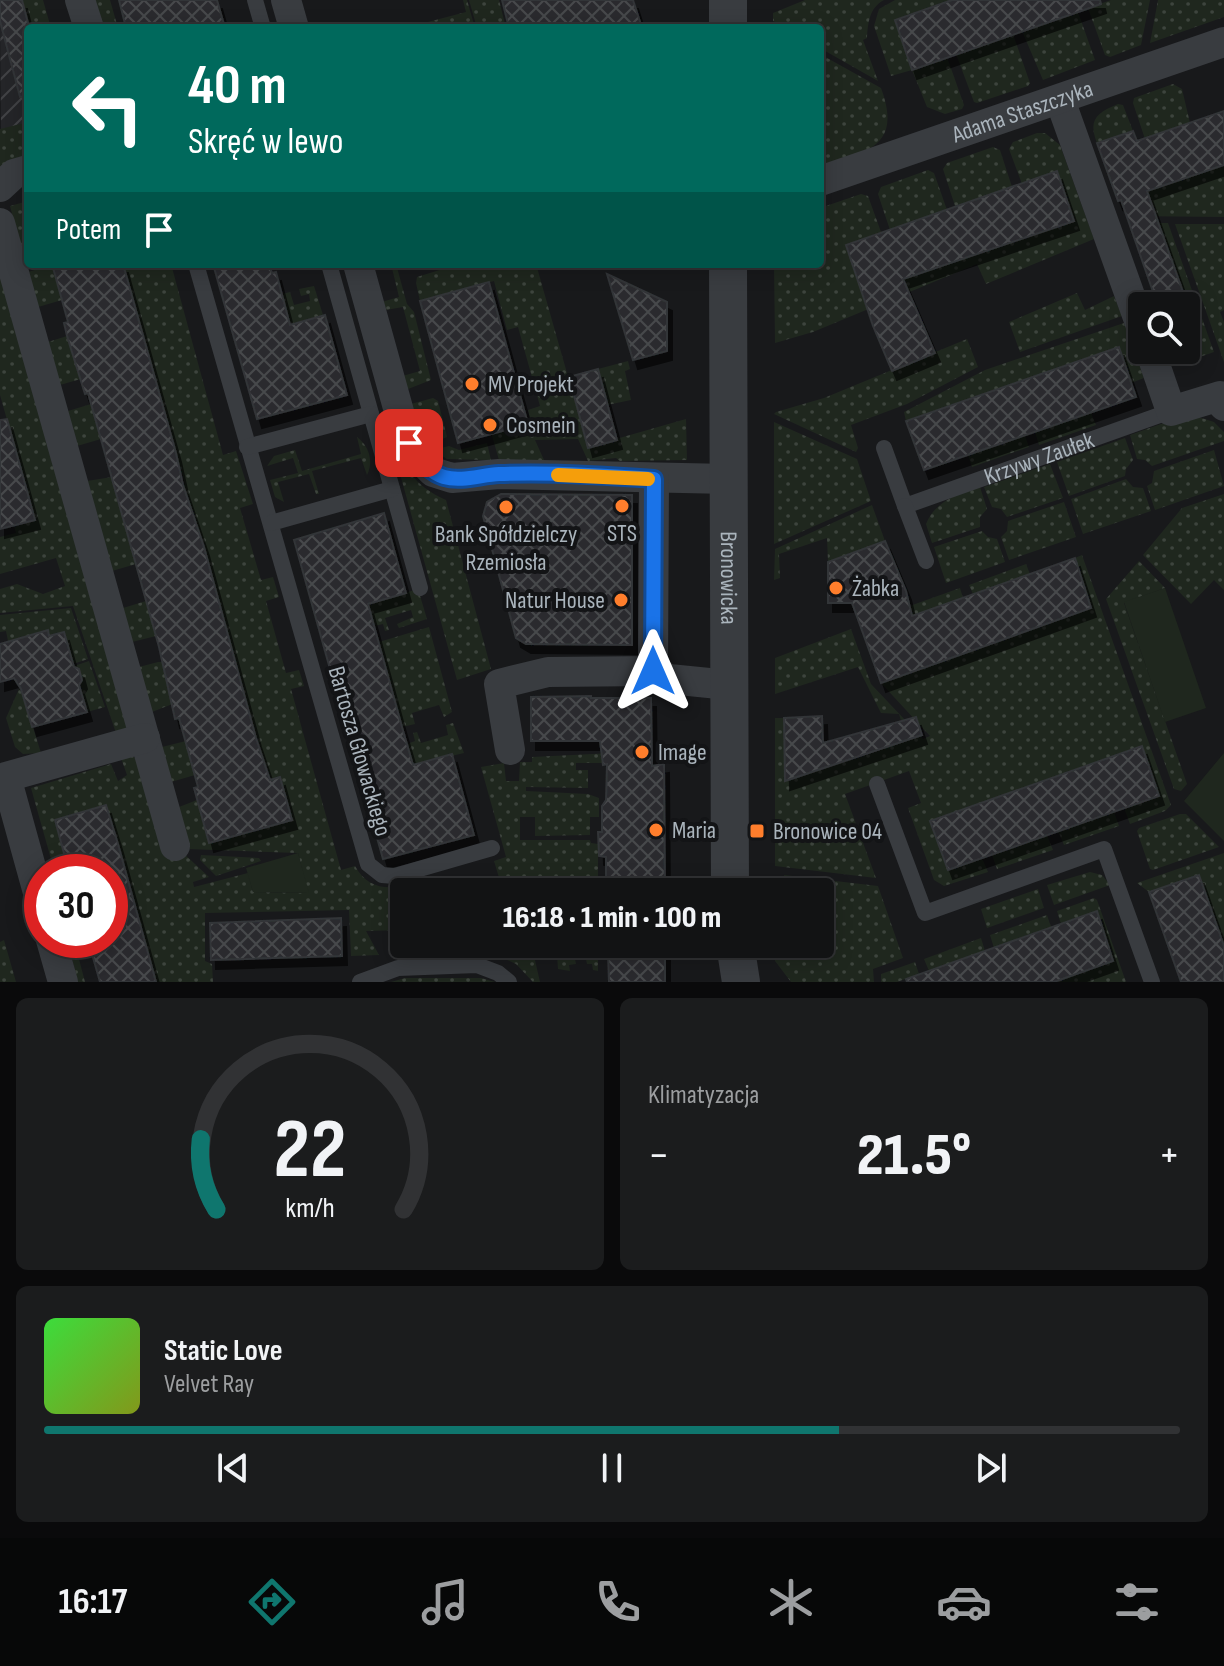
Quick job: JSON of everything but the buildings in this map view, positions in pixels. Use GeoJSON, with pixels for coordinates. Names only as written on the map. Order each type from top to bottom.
{"type":"FeatureCollection","features":[{"type":"Feature","properties":{"kind":"street"},"geometry":{"type":"LineString","coordinates":[[80,0],[88,24]]}},
{"type":"Feature","properties":{"kind":"street"},"geometry":{"type":"LineString","coordinates":[[286,0],[293,24]]}},
{"type":"Feature","properties":{"kind":"street"},"geometry":{"type":"LineString","coordinates":[[728,0],[728,24]]}},
{"type":"Feature","properties":{"kind":"street","name":"Adama Staszczyka"},"geometry":{"type":"LineString","coordinates":[[824,180],[1224,42]]}},
{"type":"Feature","properties":{"kind":"street"},"geometry":{"type":"LineString","coordinates":[[1060,100],[1129,292]]}},
{"type":"Feature","properties":{"kind":"street"},"geometry":{"type":"LineString","coordinates":[[0,187],[14,174],[24,171]]}},
{"type":"Feature","properties":{"kind":"street"},"geometry":{"type":"LineString","coordinates":[[0,223],[175,846]]}},
{"type":"Feature","properties":{"kind":"street"},"geometry":{"type":"LineString","coordinates":[[359,268],[403,426],[414,453],[433,472],[452,478],[514,474],[729,479]]}},
{"type":"Feature","properties":{"kind":"street","name":"Bronowicka"},"geometry":{"type":"LineString","coordinates":[[728,268],[730,878]]}},
{"type":"Feature","properties":{"kind":"street"},"geometry":{"type":"LineString","coordinates":[[1155,364],[1171,411]]}},
{"type":"Feature","properties":{"kind":"street","name":"Krzywy Zaułek"},"geometry":{"type":"LineString","coordinates":[[1171,411],[1220,396],[1224,406]]}},
{"type":"Feature","properties":{"kind":"street"},"geometry":{"type":"LineString","coordinates":[[653,671],[654,479]]}},
{"type":"Feature","properties":{"kind":"street"},"geometry":{"type":"LineString","coordinates":[[510,750],[499,684],[548,672],[653,671],[669,679],[729,685]]}},
{"type":"Feature","properties":{"kind":"street"},"geometry":{"type":"LineString","coordinates":[[27,854],[6,777],[145,738]]}},
{"type":"Feature","properties":{"kind":"street"},"geometry":{"type":"LineString","coordinates":[[56,958],[63,982]]}},
{"type":"Feature","properties":{"kind":"street"},"geometry":{"type":"LineString","coordinates":[[723,982],[726,958]]}},
{"type":"Feature","properties":{"kind":"street"},"geometry":{"type":"LineString","coordinates":[[737,958],[741,982]]}},
{"type":"Feature","properties":{"kind":"lane"},"geometry":{"type":"LineString","coordinates":[[255,0],[262,24]]}},
{"type":"Feature","properties":{"kind":"lane","name":"Bartosza Głowackiego"},"geometry":{"type":"LineString","coordinates":[[197,268],[368,864],[382,875],[395,876],[492,848]]}},
{"type":"Feature","properties":{"kind":"lane"},"geometry":{"type":"LineString","coordinates":[[330,268],[420,588]]}},
{"type":"Feature","properties":{"kind":"lane","name":"Krzywy Zaułek"},"geometry":{"type":"LineString","coordinates":[[905,506],[1171,411]]}},
{"type":"Feature","properties":{"kind":"lane"},"geometry":{"type":"LineString","coordinates":[[247,447],[371,414]]}},
{"type":"Feature","properties":{"kind":"lane"},"geometry":{"type":"LineString","coordinates":[[884,448],[926,561]]}},
{"type":"Feature","properties":{"kind":"lane"},"geometry":{"type":"LineString","coordinates":[[271,523],[392,489]]}},
{"type":"Feature","properties":{"kind":"lane"},"geometry":{"type":"LineString","coordinates":[[877,784],[925,913],[1104,849],[1152,982]]}},
{"type":"Feature","properties":{"kind":"lane"},"geometry":{"type":"LineString","coordinates":[[360,982],[398,968],[477,965],[492,970],[509,982]]}},
{"type":"Feature","properties":{"kind":"shaded area"},"geometry":{"type":"Polygon","coordinates":[[[0,0],[22,0],[28,24],[24,24],[24,123],[1,131],[0,0]]]}},
{"type":"Feature","properties":{"kind":"shaded area"},"geometry":{"type":"Polygon","coordinates":[[[22,0],[43,0],[50,24],[28,24],[22,0]]]}},
{"type":"Feature","properties":{"kind":"shaded area"},"geometry":{"type":"Polygon","coordinates":[[[93,0],[110,0],[117,24],[99,24],[93,0]]]}},
{"type":"Feature","properties":{"kind":"shaded area"},"geometry":{"type":"Polygon","coordinates":[[[463,0],[467,0],[474,24],[420,24],[466,12],[463,0]]]}},
{"type":"Feature","properties":{"kind":"shaded area"},"geometry":{"type":"Polygon","coordinates":[[[469,0],[499,0],[505,24],[476,24],[469,0]]]}},
{"type":"Feature","properties":{"kind":"shaded area"},"geometry":{"type":"Polygon","coordinates":[[[805,0],[884,0],[872,12],[867,38],[863,40],[878,81],[824,50],[824,24],[778,24],[773,21],[773,13],[805,0]]]}},
{"type":"Feature","properties":{"kind":"shaded area"},"geometry":{"type":"Polygon","coordinates":[[[895,0],[952,0],[895,21],[912,69],[947,57],[964,105],[962,109],[945,114],[927,107],[912,70],[891,76],[874,26],[879,9],[895,0]]]}},
{"type":"Feature","properties":{"kind":"shaded area"},"geometry":{"type":"Polygon","coordinates":[[[1111,0],[1150,0],[1141,45],[1110,57],[1105,55],[1088,8],[1111,0]]]}},
{"type":"Feature","properties":{"kind":"shaded area"},"geometry":{"type":"Polygon","coordinates":[[[1158,0],[1224,0],[1224,17],[1150,43],[1158,0]]]}},
{"type":"Feature","properties":{"kind":"shaded area"},"geometry":{"type":"Polygon","coordinates":[[[1078,12],[1095,60],[1043,80],[1022,31],[1078,12]]]}},
{"type":"Feature","properties":{"kind":"shaded area"},"geometry":{"type":"Polygon","coordinates":[[[1013,34],[1030,83],[974,102],[956,54],[1013,34]]]}},
{"type":"Feature","properties":{"kind":"shaded area"},"geometry":{"type":"Polygon","coordinates":[[[824,56],[881,88],[887,108],[883,135],[876,144],[824,167],[824,56]]]}},
{"type":"Feature","properties":{"kind":"shaded area"},"geometry":{"type":"Polygon","coordinates":[[[1173,84],[1182,89],[1190,123],[1145,139],[1134,98],[1173,84]]]}},
{"type":"Feature","properties":{"kind":"shaded area"},"geometry":{"type":"Polygon","coordinates":[[[1118,104],[1123,105],[1133,131],[1097,143],[1093,128],[1096,118],[1118,104]]]}},
{"type":"Feature","properties":{"kind":"shaded area"},"geometry":{"type":"Polygon","coordinates":[[[24,123],[24,159],[0,167],[0,129],[24,123]]]}},
{"type":"Feature","properties":{"kind":"shaded area"},"geometry":{"type":"Polygon","coordinates":[[[1045,133],[1060,145],[1094,239],[986,284],[977,264],[813,332],[775,343],[774,268],[824,268],[824,207],[861,194],[868,196],[881,232],[846,245],[863,292],[1022,184],[1009,149],[1013,142],[1045,133]]]}},
{"type":"Feature","properties":{"kind":"shaded area"},"geometry":{"type":"Polygon","coordinates":[[[993,147],[1000,150],[1012,187],[955,206],[943,169],[947,163],[993,147]]]}},
{"type":"Feature","properties":{"kind":"shaded area"},"geometry":{"type":"Polygon","coordinates":[[[1224,165],[1224,217],[1128,216],[1122,200],[1224,165]]]}},
{"type":"Feature","properties":{"kind":"shaded area"},"geometry":{"type":"Polygon","coordinates":[[[928,170],[934,173],[947,210],[890,230],[878,194],[881,187],[928,170]]]}},
{"type":"Feature","properties":{"kind":"shaded area"},"geometry":{"type":"Polygon","coordinates":[[[24,202],[24,246],[21,247],[10,206],[24,202]]]}},
{"type":"Feature","properties":{"kind":"shaded area"},"geometry":{"type":"Polygon","coordinates":[[[1149,223],[1168,223],[1193,292],[1183,292],[1162,233],[1149,223]]]}},
{"type":"Feature","properties":{"kind":"shaded area"},"geometry":{"type":"Polygon","coordinates":[[[1175,224],[1224,224],[1224,310],[1220,312],[1224,322],[1224,362],[1200,292],[1175,224]]]}},
{"type":"Feature","properties":{"kind":"shaded area"},"geometry":{"type":"Polygon","coordinates":[[[0,263],[127,728],[117,736],[73,606],[0,613],[0,589],[17,584],[43,594],[65,586],[56,558],[0,574],[0,537],[16,533],[14,526],[35,519],[0,395],[0,263]]]}},
{"type":"Feature","properties":{"kind":"shaded area"},"geometry":{"type":"Polygon","coordinates":[[[53,268],[62,300],[38,307],[28,272],[53,268]]]}},
{"type":"Feature","properties":{"kind":"shaded area"},"geometry":{"type":"Polygon","coordinates":[[[124,268],[172,268],[223,455],[236,451],[253,504],[240,508],[261,580],[273,577],[279,597],[266,601],[286,673],[299,670],[304,686],[291,689],[341,870],[355,866],[365,879],[378,886],[390,887],[390,930],[366,931],[379,955],[351,956],[349,910],[205,913],[205,961],[212,964],[213,982],[156,982],[128,883],[128,854],[120,854],[106,805],[55,820],[65,854],[50,854],[31,788],[111,764],[118,781],[127,775],[121,758],[132,756],[181,851],[209,877],[193,882],[194,887],[248,873],[253,892],[308,893],[298,853],[188,849],[179,807],[197,800],[210,843],[292,819],[280,778],[268,781],[129,537],[136,564],[112,571],[87,481],[112,477],[119,503],[185,484],[124,268]]]}},
{"type":"Feature","properties":{"kind":"shaded area"},"geometry":{"type":"Polygon","coordinates":[[[392,268],[397,268],[407,304],[414,312],[431,380],[403,391],[399,377],[420,371],[403,307],[380,311],[378,303],[399,297],[392,268]]]}},
{"type":"Feature","properties":{"kind":"shaded area"},"geometry":{"type":"Polygon","coordinates":[[[446,268],[537,268],[588,447],[686,419],[687,460],[620,461],[616,458],[588,461],[578,439],[535,440],[544,460],[499,460],[491,432],[531,423],[528,410],[540,406],[518,327],[507,330],[494,281],[420,301],[417,277],[446,268]]]}},
{"type":"Feature","properties":{"kind":"shaded area"},"geometry":{"type":"Polygon","coordinates":[[[314,286],[323,315],[287,325],[278,295],[290,292],[294,305],[310,301],[309,294],[301,296],[299,289],[314,286]]]}},
{"type":"Feature","properties":{"kind":"shaded area"},"geometry":{"type":"Polygon","coordinates":[[[1077,293],[1085,310],[1114,296],[1122,316],[1020,352],[1009,322],[1077,293]]]}},
{"type":"Feature","properties":{"kind":"shaded area"},"geometry":{"type":"Polygon","coordinates":[[[1200,313],[1214,352],[1200,357],[1200,313]]]}},
{"type":"Feature","properties":{"kind":"shaded area"},"geometry":{"type":"Polygon","coordinates":[[[1124,323],[1128,334],[1128,364],[1139,364],[1144,378],[1131,383],[1118,347],[906,421],[904,412],[985,370],[1124,323]]]}},
{"type":"Feature","properties":{"kind":"shaded area"},"geometry":{"type":"Polygon","coordinates":[[[67,336],[84,378],[60,385],[48,342],[67,336]]]}},
{"type":"Feature","properties":{"kind":"shaded area"},"geometry":{"type":"Polygon","coordinates":[[[967,339],[978,367],[907,404],[851,425],[858,448],[856,452],[774,414],[824,398],[967,339]]]}},
{"type":"Feature","properties":{"kind":"shaded area"},"geometry":{"type":"Polygon","coordinates":[[[628,361],[630,369],[625,371],[631,400],[607,405],[598,369],[628,361]]]}},
{"type":"Feature","properties":{"kind":"shaded area"},"geometry":{"type":"Polygon","coordinates":[[[433,398],[438,401],[447,437],[428,445],[407,405],[433,398]]]}},
{"type":"Feature","properties":{"kind":"shaded area"},"geometry":{"type":"Polygon","coordinates":[[[91,404],[101,439],[77,446],[68,411],[91,404]]]}},
{"type":"Feature","properties":{"kind":"shaded area"},"geometry":{"type":"Polygon","coordinates":[[[1091,413],[1096,425],[1039,445],[1035,432],[1091,413]]]}},
{"type":"Feature","properties":{"kind":"shaded area"},"geometry":{"type":"Polygon","coordinates":[[[1189,414],[1214,422],[1224,432],[1224,441],[1152,466],[1145,460],[1137,459],[1130,435],[1189,414]]]}},
{"type":"Feature","properties":{"kind":"shaded area"},"geometry":{"type":"Polygon","coordinates":[[[774,422],[857,459],[871,501],[774,544],[774,422]]]}},
{"type":"Feature","properties":{"kind":"shaded area"},"geometry":{"type":"Polygon","coordinates":[[[389,434],[410,473],[425,488],[446,500],[491,669],[457,680],[389,434]]]}},
{"type":"Feature","properties":{"kind":"shaded area"},"geometry":{"type":"Polygon","coordinates":[[[1025,436],[1029,447],[972,467],[968,455],[1025,436]]]}},
{"type":"Feature","properties":{"kind":"shaded area"},"geometry":{"type":"Polygon","coordinates":[[[357,437],[369,454],[367,475],[361,458],[312,471],[319,494],[316,494],[309,474],[278,482],[284,502],[275,497],[270,480],[298,473],[293,458],[267,466],[274,456],[295,450],[302,471],[361,454],[357,437]]]}},
{"type":"Feature","properties":{"kind":"shaded area"},"geometry":{"type":"Polygon","coordinates":[[[1125,438],[1133,460],[1125,476],[1069,496],[1057,462],[1125,438]]]}},
{"type":"Feature","properties":{"kind":"shaded area"},"geometry":{"type":"Polygon","coordinates":[[[487,443],[491,460],[447,459],[433,450],[449,446],[459,450],[487,443]]]}},
{"type":"Feature","properties":{"kind":"shaded area"},"geometry":{"type":"Polygon","coordinates":[[[1214,450],[1224,486],[1155,510],[1147,486],[1152,483],[1154,471],[1214,450]]]}},
{"type":"Feature","properties":{"kind":"shaded area"},"geometry":{"type":"Polygon","coordinates":[[[1050,464],[1063,498],[1007,517],[1001,509],[992,507],[984,487],[1050,464]]]}},
{"type":"Feature","properties":{"kind":"shaded area"},"geometry":{"type":"Polygon","coordinates":[[[1126,479],[1133,487],[1143,488],[1151,511],[1083,534],[1071,499],[1126,479]]]}},
{"type":"Feature","properties":{"kind":"shaded area"},"geometry":{"type":"Polygon","coordinates":[[[980,487],[987,509],[980,517],[980,527],[932,543],[926,524],[935,509],[980,487]]]}},
{"type":"Feature","properties":{"kind":"shaded area"},"geometry":{"type":"Polygon","coordinates":[[[1224,494],[1224,590],[1214,580],[1191,604],[1143,555],[1182,508],[1224,494]]]}},
{"type":"Feature","properties":{"kind":"shaded area"},"geometry":{"type":"Polygon","coordinates":[[[1064,502],[1076,537],[1009,560],[1001,537],[1007,531],[1008,521],[1064,502]]]}},
{"type":"Feature","properties":{"kind":"shaded area"},"geometry":{"type":"Polygon","coordinates":[[[872,505],[885,541],[828,562],[827,538],[779,554],[780,578],[774,580],[775,549],[872,505]]]}},
{"type":"Feature","properties":{"kind":"shaded area"},"geometry":{"type":"Polygon","coordinates":[[[982,531],[988,537],[997,539],[1005,562],[946,583],[934,547],[982,531]]]}},
{"type":"Feature","properties":{"kind":"shaded area"},"geometry":{"type":"Polygon","coordinates":[[[1082,555],[1171,805],[1165,811],[1130,824],[1124,808],[1141,746],[931,821],[948,870],[982,858],[988,872],[944,886],[934,880],[908,808],[921,803],[909,771],[845,794],[876,878],[775,866],[775,718],[784,718],[786,780],[907,740],[899,714],[881,713],[858,667],[775,694],[775,658],[851,629],[871,684],[923,739],[930,736],[881,683],[1091,608],[1075,558],[1082,555]]]}},
{"type":"Feature","properties":{"kind":"shaded area"},"geometry":{"type":"Polygon","coordinates":[[[1139,561],[1165,588],[1124,603],[1187,784],[1181,791],[1174,789],[1106,599],[1139,561]]]}},
{"type":"Feature","properties":{"kind":"shaded area"},"geometry":{"type":"Polygon","coordinates":[[[1026,564],[1030,574],[973,594],[969,585],[1026,564]]]}},
{"type":"Feature","properties":{"kind":"shaded area"},"geometry":{"type":"Polygon","coordinates":[[[960,588],[963,598],[907,618],[904,608],[960,588]]]}},
{"type":"Feature","properties":{"kind":"shaded area"},"geometry":{"type":"Polygon","coordinates":[[[1165,588],[1206,708],[1165,722],[1124,602],[1165,588]]]}},
{"type":"Feature","properties":{"kind":"shaded area"},"geometry":{"type":"Polygon","coordinates":[[[418,589],[427,619],[399,628],[397,624],[413,617],[411,610],[385,618],[389,630],[385,631],[383,624],[374,626],[368,604],[418,589]]]}},
{"type":"Feature","properties":{"kind":"shaded area"},"geometry":{"type":"Polygon","coordinates":[[[146,601],[156,636],[132,642],[123,608],[146,601]]]}},
{"type":"Feature","properties":{"kind":"shaded area"},"geometry":{"type":"Polygon","coordinates":[[[71,608],[88,659],[73,664],[64,632],[49,636],[47,630],[8,641],[6,631],[0,632],[0,615],[71,608]]]}},
{"type":"Feature","properties":{"kind":"shaded area"},"geometry":{"type":"Polygon","coordinates":[[[429,627],[452,712],[444,717],[439,705],[412,713],[415,724],[402,727],[379,642],[429,627]]]}},
{"type":"Feature","properties":{"kind":"shaded area"},"geometry":{"type":"Polygon","coordinates":[[[89,661],[105,707],[87,712],[79,685],[79,669],[74,666],[89,661]]]}},
{"type":"Feature","properties":{"kind":"shaded area"},"geometry":{"type":"Polygon","coordinates":[[[164,662],[175,703],[152,712],[139,667],[164,662]]]}},
{"type":"Feature","properties":{"kind":"shaded area"},"geometry":{"type":"Polygon","coordinates":[[[19,689],[41,753],[23,754],[15,747],[6,718],[19,689]]]}},
{"type":"Feature","properties":{"kind":"shaded area"},"geometry":{"type":"Polygon","coordinates":[[[453,723],[464,753],[413,765],[407,744],[415,741],[413,733],[417,732],[421,743],[448,735],[446,725],[453,723]]]}},
{"type":"Feature","properties":{"kind":"shaded area"},"geometry":{"type":"Polygon","coordinates":[[[186,741],[195,775],[171,782],[162,747],[186,741]]]}},
{"type":"Feature","properties":{"kind":"shaded area"},"geometry":{"type":"Polygon","coordinates":[[[613,753],[613,763],[576,763],[576,770],[588,770],[588,788],[526,787],[526,791],[588,794],[599,798],[599,817],[590,817],[590,835],[535,836],[535,817],[520,817],[520,840],[590,840],[598,844],[598,878],[499,878],[494,861],[506,857],[481,767],[504,763],[506,781],[519,781],[520,762],[532,762],[532,757],[613,753]]]}},
{"type":"Feature","properties":{"kind":"shaded area"},"geometry":{"type":"Polygon","coordinates":[[[1224,753],[1224,841],[1184,801],[1224,753]]]}},
{"type":"Feature","properties":{"kind":"shaded area"},"geometry":{"type":"Polygon","coordinates":[[[1114,812],[1119,826],[1064,845],[1058,831],[1114,812]]]}},
{"type":"Feature","properties":{"kind":"shaded area"},"geometry":{"type":"Polygon","coordinates":[[[1186,814],[1219,847],[1150,869],[1137,831],[1186,814]]]}},
{"type":"Feature","properties":{"kind":"shaded area"},"geometry":{"type":"Polygon","coordinates":[[[1047,835],[1053,850],[997,869],[992,855],[1047,835]]]}},
{"type":"Feature","properties":{"kind":"shaded area"},"geometry":{"type":"Polygon","coordinates":[[[298,853],[309,893],[253,892],[246,868],[298,853]]]}},
{"type":"Feature","properties":{"kind":"shaded area"},"geometry":{"type":"Polygon","coordinates":[[[1224,853],[1224,946],[1199,875],[1149,892],[1137,883],[1224,853]]]}},
{"type":"Feature","properties":{"kind":"shaded area"},"geometry":{"type":"Polygon","coordinates":[[[201,855],[259,858],[261,861],[216,876],[200,860],[201,855]]]}},
{"type":"Feature","properties":{"kind":"shaded area"},"geometry":{"type":"Polygon","coordinates":[[[1090,872],[1102,875],[1110,885],[1054,905],[1047,885],[1090,872]]]}},
{"type":"Feature","properties":{"kind":"shaded area"},"geometry":{"type":"Polygon","coordinates":[[[834,881],[878,886],[903,958],[873,969],[874,982],[791,982],[775,958],[834,958],[834,881]]]}},
{"type":"Feature","properties":{"kind":"shaded area"},"geometry":{"type":"Polygon","coordinates":[[[1038,889],[1044,908],[987,928],[981,909],[1038,889]]]}},
{"type":"Feature","properties":{"kind":"shaded area"},"geometry":{"type":"Polygon","coordinates":[[[1094,898],[1126,982],[1054,982],[1061,924],[1057,911],[1094,898]]]}},
{"type":"Feature","properties":{"kind":"shaded area"},"geometry":{"type":"Polygon","coordinates":[[[1047,915],[1051,927],[994,948],[990,935],[1047,915]]]}},
{"type":"Feature","properties":{"kind":"shaded area"},"geometry":{"type":"Polygon","coordinates":[[[981,938],[985,951],[929,971],[924,959],[981,938]]]}},
{"type":"Feature","properties":{"kind":"shaded area"},"geometry":{"type":"Polygon","coordinates":[[[4,940],[16,982],[0,982],[0,942],[4,940]]]}},
{"type":"Feature","properties":{"kind":"shaded area"},"geometry":{"type":"Polygon","coordinates":[[[72,958],[79,958],[85,982],[78,982],[72,958]]]}},
{"type":"Feature","properties":{"kind":"shaded area"},"geometry":{"type":"Polygon","coordinates":[[[503,958],[534,958],[540,982],[533,982],[516,964],[503,958]]]}},
{"type":"Feature","properties":{"kind":"shaded area"},"geometry":{"type":"Polygon","coordinates":[[[557,958],[598,958],[598,971],[593,970],[592,964],[587,964],[586,959],[575,959],[576,964],[569,965],[570,971],[558,969],[557,958]]]}},
{"type":"Feature","properties":{"kind":"shaded area"},"geometry":{"type":"Polygon","coordinates":[[[915,962],[919,974],[897,982],[881,982],[881,974],[915,962]]]}},
{"type":"Feature","properties":{"kind":"shaded area"},"geometry":{"type":"Polygon","coordinates":[[[405,978],[481,978],[495,982],[391,982],[405,978]]]}},
{"type":"Feature","properties":{"kind":"slow traffic"},"geometry":{"type":"LineString","coordinates":[[558,475],[648,479]]}},
{"type":"Feature","properties":{"kind":"place","name":"MV Projekt"},"geometry":{"type":"Point","coordinates":[472,384]}},
{"type":"Feature","properties":{"kind":"place","name":"Cosmein"},"geometry":{"type":"Point","coordinates":[490,425]}},
{"type":"Feature","properties":{"kind":"place","name":"STS"},"geometry":{"type":"Point","coordinates":[622,506]}},
{"type":"Feature","properties":{"kind":"place","name":"Bank Spółdzielczy Rzemiosła"},"geometry":{"type":"Point","coordinates":[506,507]}},
{"type":"Feature","properties":{"kind":"place","name":"Żabka"},"geometry":{"type":"Point","coordinates":[836,588]}},
{"type":"Feature","properties":{"kind":"place","name":"Natur House"},"geometry":{"type":"Point","coordinates":[621,600]}},
{"type":"Feature","properties":{"kind":"place","name":"Image"},"geometry":{"type":"Point","coordinates":[642,752]}},
{"type":"Feature","properties":{"kind":"place","name":"Maria"},"geometry":{"type":"Point","coordinates":[656,830]}},
{"type":"Feature","properties":{"kind":"place","name":"Bronowice 04"},"geometry":{"type":"Point","coordinates":[757,831]}},
{"type":"Feature","properties":{"kind":"route"},"geometry":{"type":"LineString","coordinates":[[409,443],[414,453],[433,472],[452,478],[499,474],[607,475],[654,479],[653,671]]}}]}
